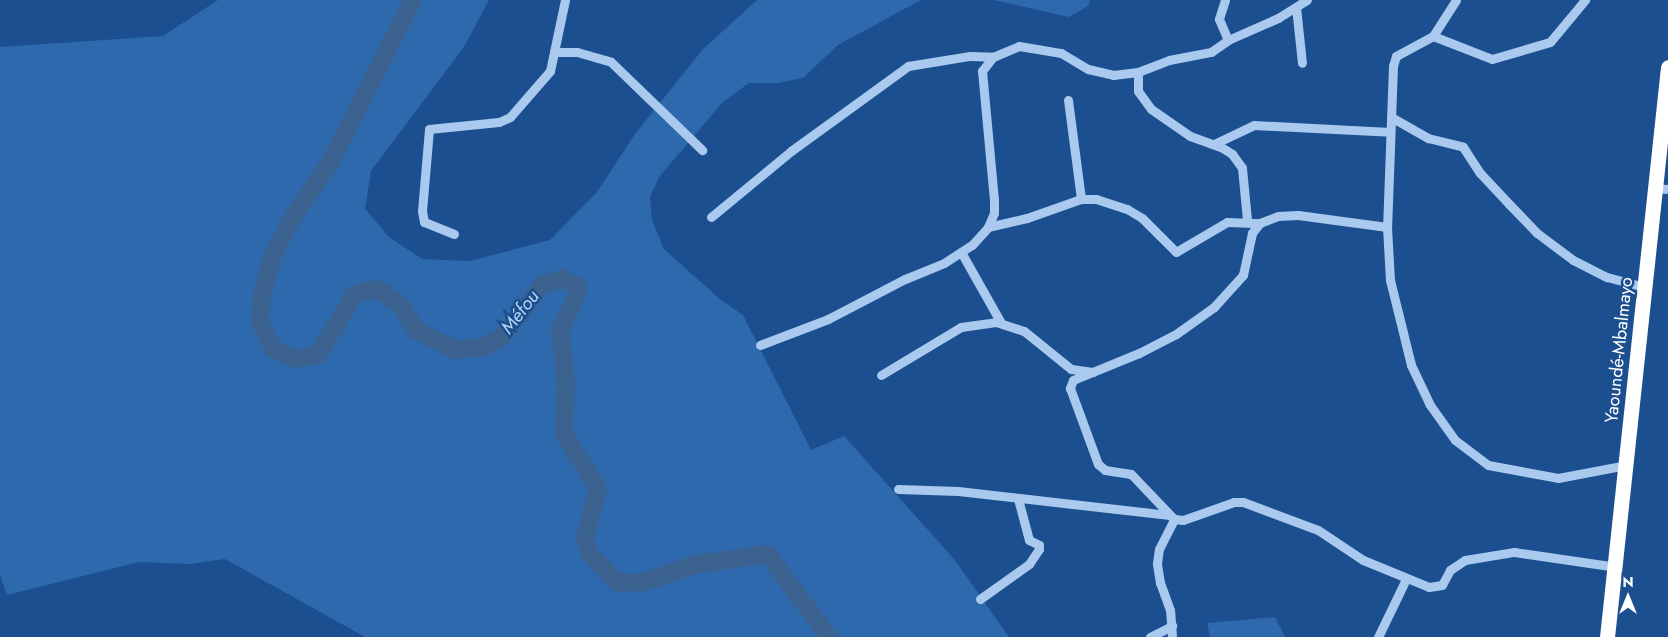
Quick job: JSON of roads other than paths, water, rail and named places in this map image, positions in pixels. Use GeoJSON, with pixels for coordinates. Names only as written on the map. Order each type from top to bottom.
{"type":"FeatureCollection","features":[{"type":"Feature","properties":{"kind":"highway","name":"Yaoundé-Mbalmayo"},"geometry":{"type":"LineString","coordinates":[[1607,637],[1617,567],[1644,288],[1661,188],[1668,67]]}},
{"type":"Feature","properties":{"kind":"street"},"geometry":{"type":"LineString","coordinates":[[454,234],[424,222],[422,212],[429,130],[499,122],[510,117],[550,70],[565,0]]}},
{"type":"Feature","properties":{"kind":"street"},"geometry":{"type":"LineString","coordinates":[[1225,0],[1219,20],[1228,40]]}},
{"type":"Feature","properties":{"kind":"street"},"geometry":{"type":"LineString","coordinates":[[711,217],[791,151],[908,66],[970,56],[993,57],[1019,46],[1061,53],[1088,68],[1113,75],[1138,72],[1170,60],[1211,52],[1228,40],[1307,0]]}},
{"type":"Feature","properties":{"kind":"street"},"geometry":{"type":"LineString","coordinates":[[1434,36],[1492,59],[1550,42],[1585,0]]}},
{"type":"Feature","properties":{"kind":"street"},"geometry":{"type":"LineString","coordinates":[[1454,1],[1434,36],[1396,56],[1390,117],[1387,227],[1390,280],[1411,365],[1430,405],[1455,440],[1488,465],[1558,478],[1626,465]]}},
{"type":"Feature","properties":{"kind":"street"},"geometry":{"type":"LineString","coordinates":[[1296,7],[1302,63]]}},
{"type":"Feature","properties":{"kind":"street"},"geometry":{"type":"LineString","coordinates":[[554,52],[577,52],[610,62],[702,150]]}},
{"type":"Feature","properties":{"kind":"street"},"geometry":{"type":"LineString","coordinates":[[760,345],[828,319],[961,252],[988,227],[994,213],[994,200],[982,70],[993,57]]}},
{"type":"Feature","properties":{"kind":"street"},"geometry":{"type":"LineString","coordinates":[[1138,72],[1138,91],[1151,109],[1190,136],[1214,144],[1232,154],[1242,168],[1247,220]]}},
{"type":"Feature","properties":{"kind":"street"},"geometry":{"type":"LineString","coordinates":[[1068,100],[1081,199]]}},
{"type":"Feature","properties":{"kind":"street"},"geometry":{"type":"LineString","coordinates":[[1390,117],[1428,138],[1463,147],[1480,172],[1509,204],[1538,233],[1573,260],[1607,276],[1644,288]]}},
{"type":"Feature","properties":{"kind":"street"},"geometry":{"type":"LineString","coordinates":[[1214,144],[1254,125],[1390,132]]}},
{"type":"Feature","properties":{"kind":"street"},"geometry":{"type":"LineString","coordinates":[[988,227],[1027,218],[1081,199],[1096,199],[1128,209],[1142,218],[1176,252],[1227,222],[1247,220],[1260,223]]}},
{"type":"Feature","properties":{"kind":"street"},"geometry":{"type":"LineString","coordinates":[[1171,517],[1132,474],[1105,470],[1098,464],[1070,388],[1073,380],[1176,334],[1214,307],[1243,275],[1252,233],[1260,223],[1278,216],[1298,215],[1387,227]]}},
{"type":"Feature","properties":{"kind":"street"},"geometry":{"type":"LineString","coordinates":[[961,252],[1001,322]]}},
{"type":"Feature","properties":{"kind":"street"},"geometry":{"type":"LineString","coordinates":[[881,375],[961,327],[981,322],[1001,322],[1024,330],[1071,369],[1093,372]]}},
{"type":"Feature","properties":{"kind":"street"},"geometry":{"type":"LineString","coordinates":[[898,489],[958,491],[1183,520],[1234,502],[1244,502],[1318,530],[1363,560],[1406,579],[1436,588],[1446,580],[1450,570],[1465,560],[1514,552],[1617,567]]}},
{"type":"Feature","properties":{"kind":"street"},"geometry":{"type":"LineString","coordinates":[[980,598],[1029,564],[1039,549],[1039,546],[1029,540],[1018,499]]}},
{"type":"Feature","properties":{"kind":"street"},"geometry":{"type":"LineString","coordinates":[[1150,637],[1173,633],[1157,563],[1159,549],[1171,517]]}},
{"type":"Feature","properties":{"kind":"street"},"geometry":{"type":"LineString","coordinates":[[1378,637],[1406,579]]}},
{"type":"Feature","properties":{"kind":"waterway","name":"Méfou"},"geometry":{"type":"LineString","coordinates":[[413,0],[331,161],[295,214],[273,255],[262,295],[260,323],[274,350],[296,359],[318,355],[355,294],[379,289],[402,307],[416,330],[456,350],[487,346],[502,337],[543,284],[562,279],[578,287],[575,300],[560,330],[566,383],[564,434],[598,489],[585,538],[589,553],[618,583],[643,582],[693,565],[767,554],[829,637]]}}]}
